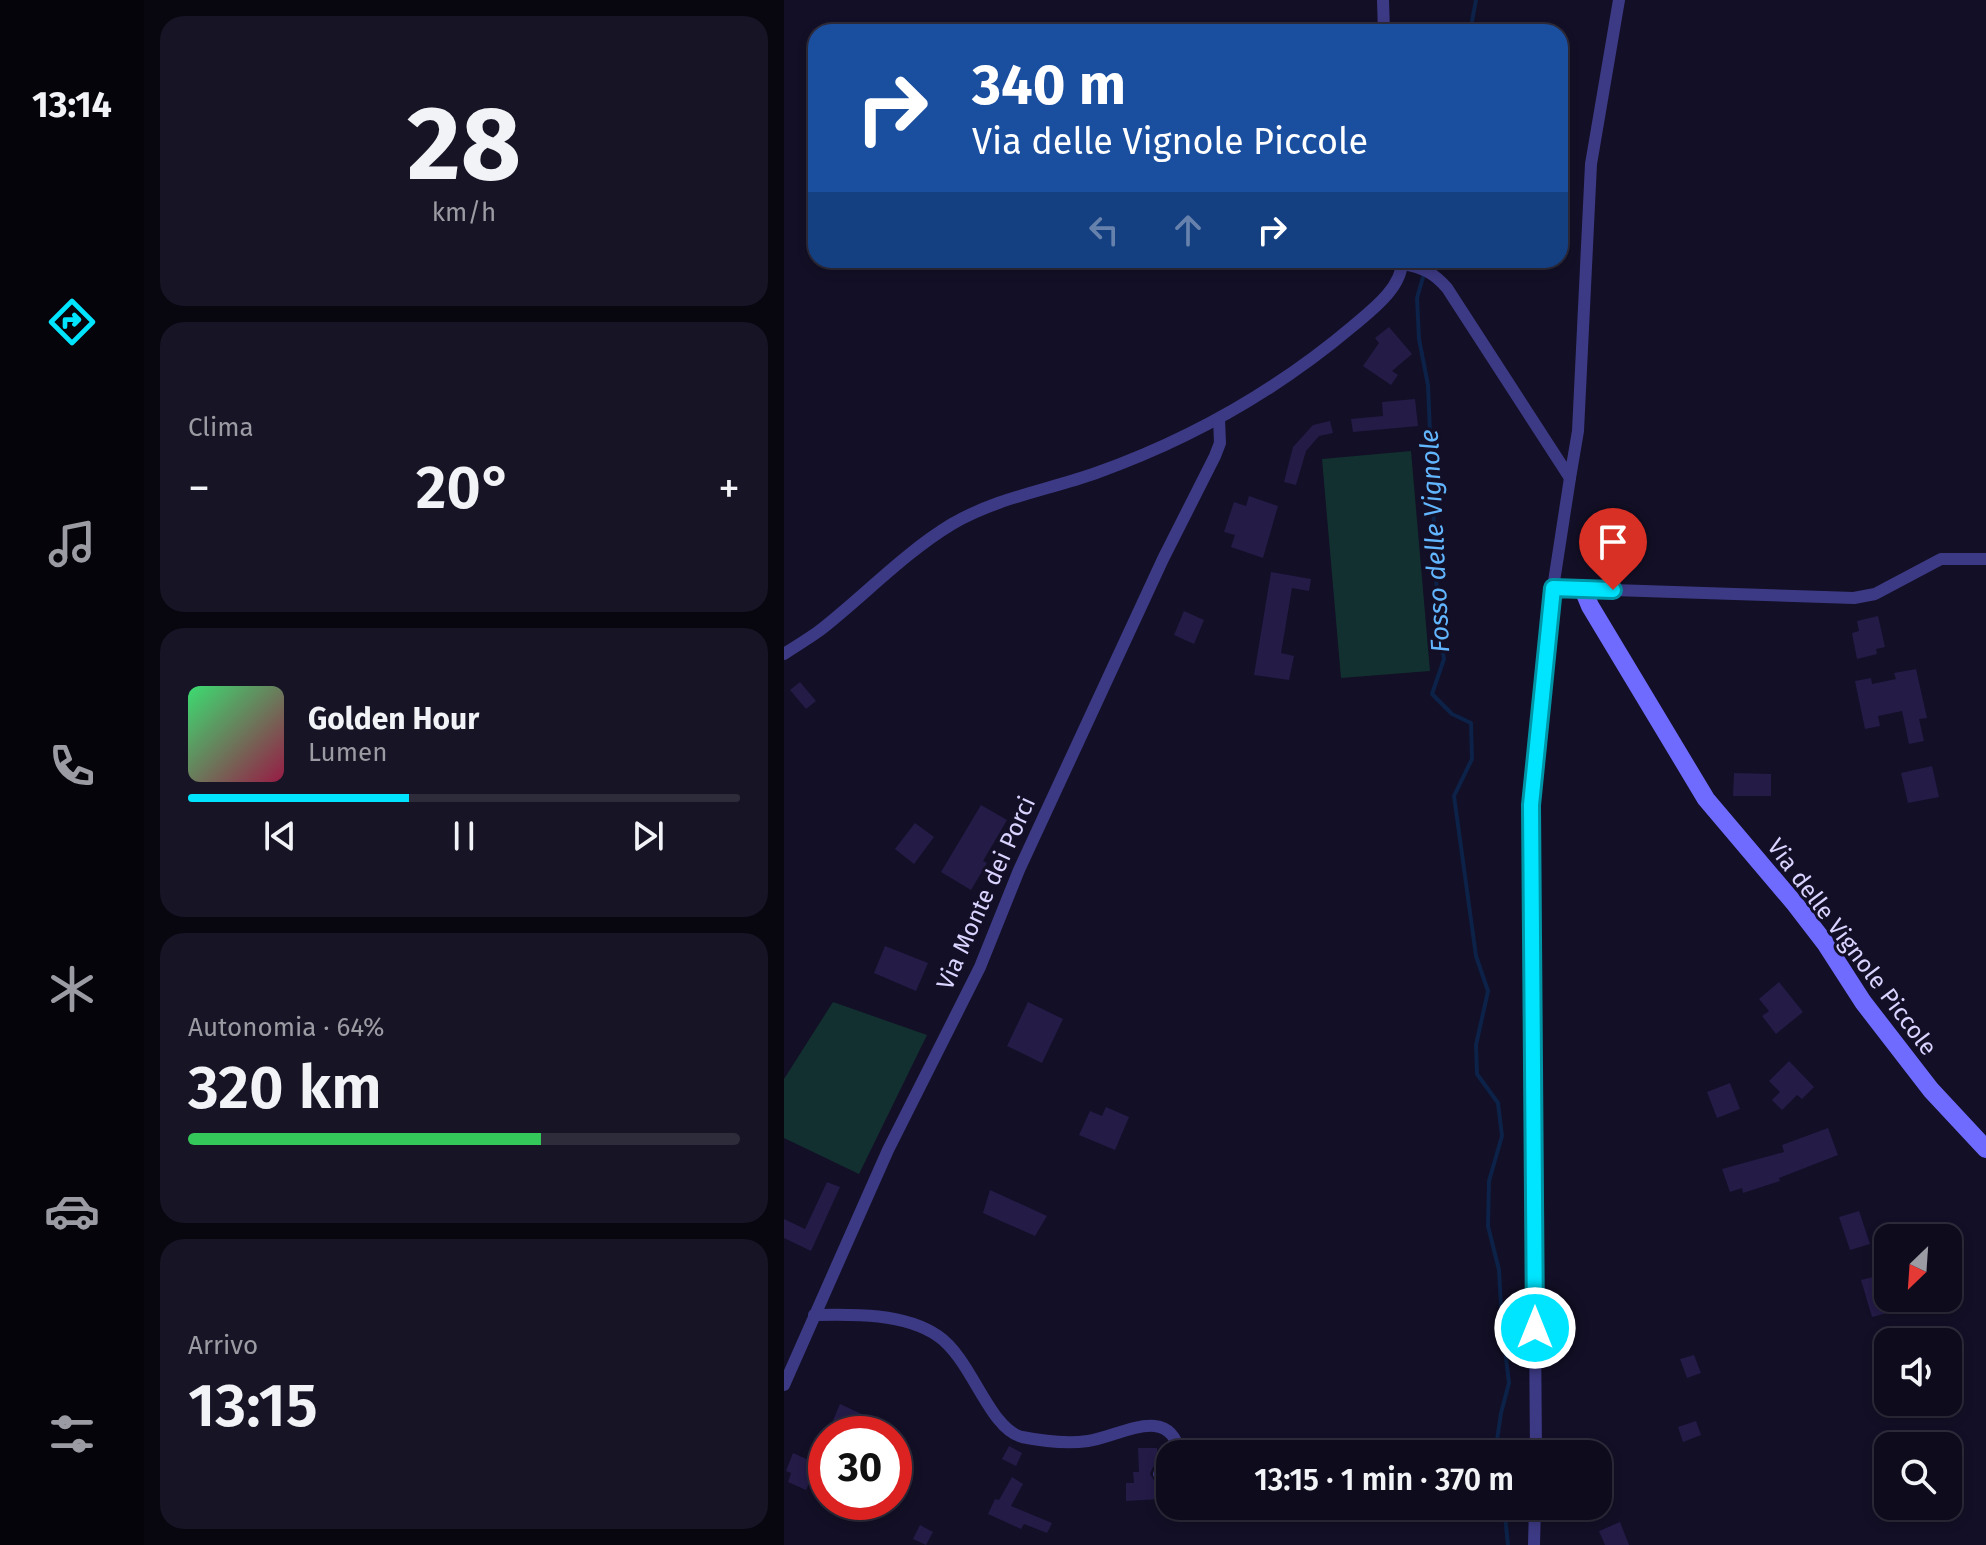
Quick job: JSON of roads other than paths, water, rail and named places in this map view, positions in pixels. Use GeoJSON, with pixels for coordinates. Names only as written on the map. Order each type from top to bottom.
{"type":"FeatureCollection","features":[{"type":"Feature","properties":{"kind":"street"},"geometry":{"type":"LineString","coordinates":[[1383,0],[1384,24]]}},
{"type":"Feature","properties":{"kind":"street"},"geometry":{"type":"LineString","coordinates":[[1536,1440],[1531,805],[1552,597],[1578,431],[1591,164],[1619,0]]}},
{"type":"Feature","properties":{"kind":"street"},"geometry":{"type":"LineString","coordinates":[[784,654],[818,632],[954,523],[1032,492],[1095,474],[1219,419],[1314,359],[1376,307],[1396,282],[1400,268]]}},
{"type":"Feature","properties":{"kind":"street"},"geometry":{"type":"LineString","coordinates":[[1422,268],[1437,277],[1447,288],[1570,478]]}},
{"type":"Feature","properties":{"kind":"street","name":"Via Monte dei Porci"},"geometry":{"type":"LineString","coordinates":[[784,1385],[888,1150],[989,948],[1019,870],[1147,594],[1215,456],[1220,443],[1219,419]]}},
{"type":"Feature","properties":{"kind":"street"},"geometry":{"type":"LineString","coordinates":[[1552,597],[1583,589],[1854,598],[1875,594],[1931,562],[1953,558],[1986,559]]}},
{"type":"Feature","properties":{"kind":"street","name":"Via delle Vignole Piccole"},"geometry":{"type":"LineString","coordinates":[[1583,589],[1590,606],[1706,799],[1803,914],[1863,1002],[1931,1090],[1986,1149]]}},
{"type":"Feature","properties":{"kind":"street"},"geometry":{"type":"LineString","coordinates":[[814,1315],[893,1320],[912,1324],[938,1336],[950,1345],[968,1368],[1001,1425],[1018,1436],[1081,1442],[1152,1425],[1168,1432],[1176,1440]]}},
{"type":"Feature","properties":{"kind":"street"},"geometry":{"type":"LineString","coordinates":[[1534,1545],[1535,1520]]}},
{"type":"Feature","properties":{"kind":"waterway","name":"Fosso delle Vignole"},"geometry":{"type":"LineString","coordinates":[[1472,24],[1476,0]]}},
{"type":"Feature","properties":{"kind":"waterway","name":"Fosso delle Vignole"},"geometry":{"type":"LineString","coordinates":[[1426,268],[1417,298],[1419,339],[1428,385],[1438,620],[1444,659],[1432,694],[1452,714],[1471,723],[1472,759],[1454,796],[1476,956],[1488,991],[1476,1045],[1477,1074],[1498,1103],[1502,1136],[1489,1181],[1488,1226],[1499,1270],[1509,1383],[1497,1440]]}},
{"type":"Feature","properties":{"kind":"waterway","name":"Fosso delle Vignole"},"geometry":{"type":"LineString","coordinates":[[1505,1520],[1508,1545]]}}]}
